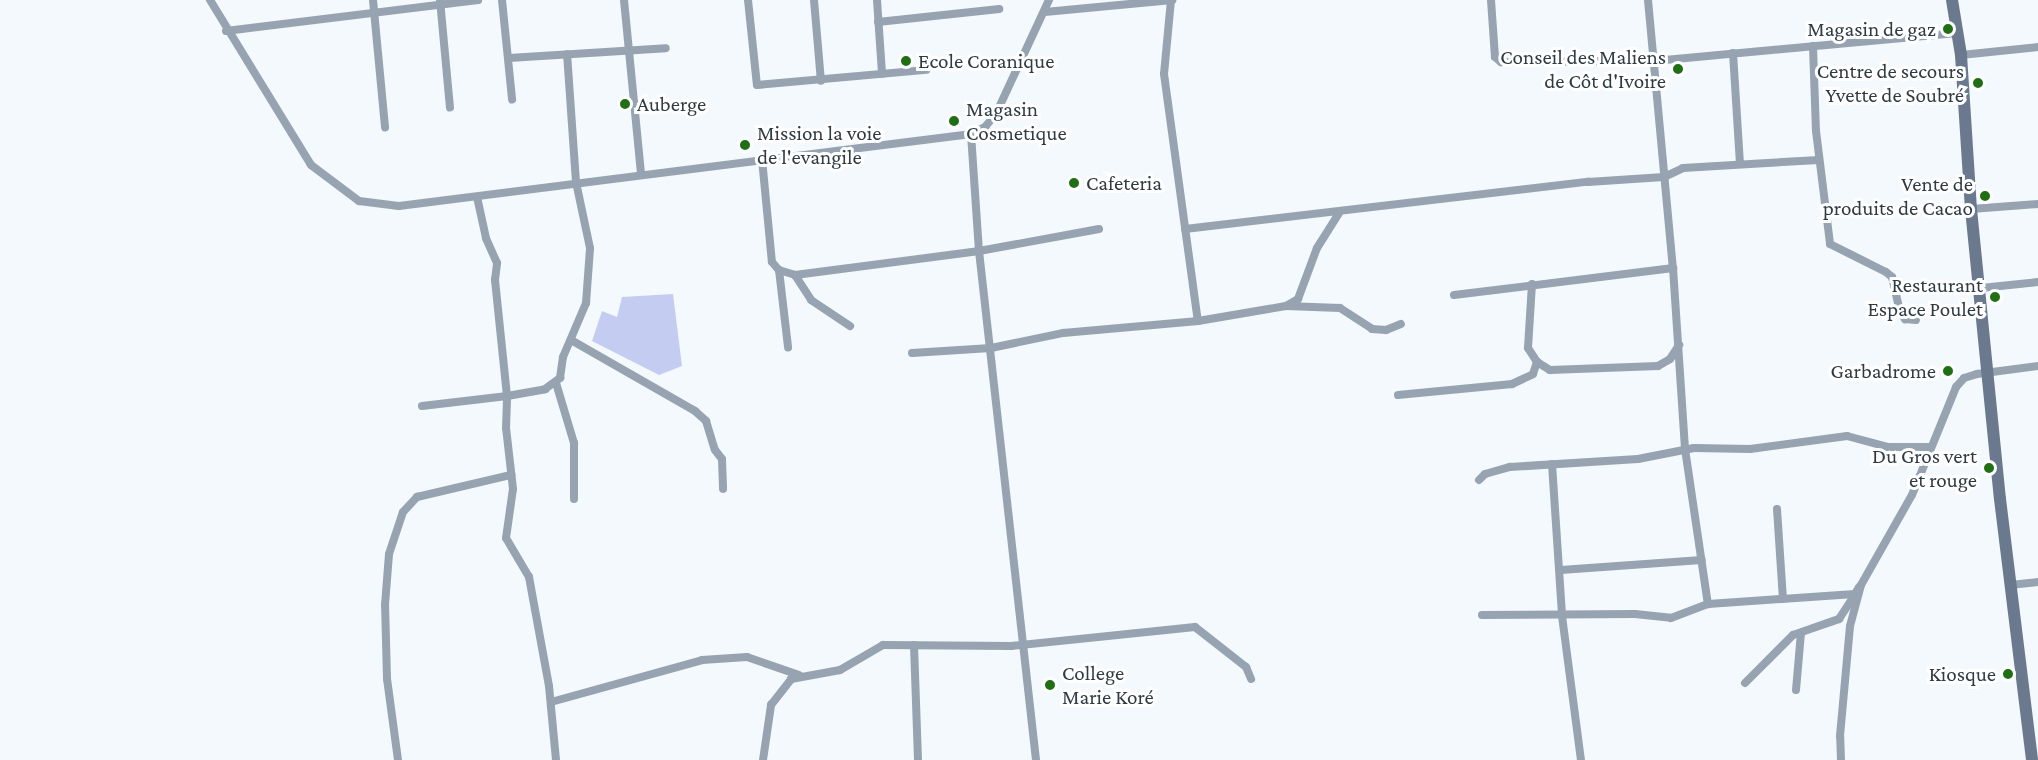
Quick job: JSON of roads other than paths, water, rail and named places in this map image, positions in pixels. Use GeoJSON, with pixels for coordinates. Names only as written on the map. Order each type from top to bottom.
{"type":"FeatureCollection","features":[{"type":"Feature","properties":{"kind":"main road"},"geometry":{"type":"LineString","coordinates":[[1952,0],[1961,55],[1971,209],[2010,585],[2032,760]]}},
{"type":"Feature","properties":{"kind":"street"},"geometry":{"type":"LineString","coordinates":[[210,0],[226,31],[311,165],[359,201],[378,205],[477,197],[641,173],[971,134],[985,127],[996,114],[1049,0]]}},
{"type":"Feature","properties":{"kind":"street"},"geometry":{"type":"LineString","coordinates":[[373,0],[386,127]]}},
{"type":"Feature","properties":{"kind":"street"},"geometry":{"type":"LineString","coordinates":[[226,31],[440,2],[478,0]]}},
{"type":"Feature","properties":{"kind":"street"},"geometry":{"type":"LineString","coordinates":[[502,0],[512,99]]}},
{"type":"Feature","properties":{"kind":"street"},"geometry":{"type":"LineString","coordinates":[[624,0],[641,173]]}},
{"type":"Feature","properties":{"kind":"street"},"geometry":{"type":"LineString","coordinates":[[747,0],[757,85],[926,70]]}},
{"type":"Feature","properties":{"kind":"street"},"geometry":{"type":"LineString","coordinates":[[814,0],[821,81]]}},
{"type":"Feature","properties":{"kind":"street"},"geometry":{"type":"LineString","coordinates":[[877,0],[882,74]]}},
{"type":"Feature","properties":{"kind":"street"},"geometry":{"type":"LineString","coordinates":[[1045,12],[1172,0],[1164,74],[1198,321]]}},
{"type":"Feature","properties":{"kind":"street"},"geometry":{"type":"LineString","coordinates":[[1491,0],[1495,57],[1501,62],[1654,61],[1958,33]]}},
{"type":"Feature","properties":{"kind":"street"},"geometry":{"type":"LineString","coordinates":[[1648,0],[1673,268],[1685,449],[1708,604]]}},
{"type":"Feature","properties":{"kind":"street"},"geometry":{"type":"LineString","coordinates":[[440,2],[450,108]]}},
{"type":"Feature","properties":{"kind":"street"},"geometry":{"type":"LineString","coordinates":[[878,22],[999,9]]}},
{"type":"Feature","properties":{"kind":"street"},"geometry":{"type":"LineString","coordinates":[[1813,46],[1819,160],[1830,244],[1886,272],[1892,278],[1900,312],[1905,319],[1916,320]]}},
{"type":"Feature","properties":{"kind":"street"},"geometry":{"type":"LineString","coordinates":[[1961,55],[2038,47]]}},
{"type":"Feature","properties":{"kind":"street"},"geometry":{"type":"LineString","coordinates":[[509,58],[666,48]]}},
{"type":"Feature","properties":{"kind":"street"},"geometry":{"type":"LineString","coordinates":[[567,54],[576,182],[590,248],[590,270],[583,314],[556,383],[574,443],[574,499]]}},
{"type":"Feature","properties":{"kind":"street"},"geometry":{"type":"LineString","coordinates":[[1733,54],[1740,163]]}},
{"type":"Feature","properties":{"kind":"street"},"geometry":{"type":"LineString","coordinates":[[971,134],[979,250],[1036,760]]}},
{"type":"Feature","properties":{"kind":"street"},"geometry":{"type":"LineString","coordinates":[[762,159],[772,262],[779,270],[795,275],[979,250],[1099,229]]}},
{"type":"Feature","properties":{"kind":"street"},"geometry":{"type":"LineString","coordinates":[[1185,229],[1284,216],[1339,213],[1588,182],[1664,177],[1683,168],[1819,160]]}},
{"type":"Feature","properties":{"kind":"street"},"geometry":{"type":"LineString","coordinates":[[477,197],[497,263],[495,280],[507,396],[512,500],[506,538],[529,577],[550,702],[556,760]]}},
{"type":"Feature","properties":{"kind":"street"},"geometry":{"type":"LineString","coordinates":[[1971,209],[2038,204]]}},
{"type":"Feature","properties":{"kind":"street"},"geometry":{"type":"LineString","coordinates":[[1286,306],[1298,298],[1317,248],[1339,213]]}},
{"type":"Feature","properties":{"kind":"street"},"geometry":{"type":"LineString","coordinates":[[1454,295],[1673,268]]}},
{"type":"Feature","properties":{"kind":"street"},"geometry":{"type":"LineString","coordinates":[[779,270],[788,347]]}},
{"type":"Feature","properties":{"kind":"street"},"geometry":{"type":"LineString","coordinates":[[795,275],[812,300],[850,326]]}},
{"type":"Feature","properties":{"kind":"street"},"geometry":{"type":"LineString","coordinates":[[1981,288],[2038,282]]}},
{"type":"Feature","properties":{"kind":"street"},"geometry":{"type":"LineString","coordinates":[[1532,284],[1528,348],[1537,362],[1550,370],[1642,368],[1670,359],[1679,345]]}},
{"type":"Feature","properties":{"kind":"street"},"geometry":{"type":"LineString","coordinates":[[912,353],[991,348],[1063,333],[1198,321],[1286,306],[1340,308],[1372,329],[1386,330],[1401,324]]}},
{"type":"Feature","properties":{"kind":"street"},"geometry":{"type":"LineString","coordinates":[[571,340],[695,411],[706,421],[716,454],[722,459],[723,489]]}},
{"type":"Feature","properties":{"kind":"street"},"geometry":{"type":"LineString","coordinates":[[1398,395],[1512,384],[1533,374],[1537,362]]}},
{"type":"Feature","properties":{"kind":"street"},"geometry":{"type":"LineString","coordinates":[[1745,683],[1784,643],[1801,633],[1839,620],[1862,585],[1912,495],[1956,387],[1964,378],[1988,372],[2038,366]]}},
{"type":"Feature","properties":{"kind":"street"},"geometry":{"type":"LineString","coordinates":[[422,406],[507,396],[556,383]]}},
{"type":"Feature","properties":{"kind":"street"},"geometry":{"type":"LineString","coordinates":[[1479,480],[1485,474],[1510,467],[1638,459],[1685,449],[1750,449],[1847,436],[1888,447],[1931,447]]}},
{"type":"Feature","properties":{"kind":"street"},"geometry":{"type":"LineString","coordinates":[[1552,464],[1561,570],[1562,616],[1581,760]]}},
{"type":"Feature","properties":{"kind":"street"},"geometry":{"type":"LineString","coordinates":[[398,760],[387,679],[385,605],[389,554],[404,512],[417,497],[511,474]]}},
{"type":"Feature","properties":{"kind":"street"},"geometry":{"type":"LineString","coordinates":[[1777,509],[1783,599]]}},
{"type":"Feature","properties":{"kind":"street"},"geometry":{"type":"LineString","coordinates":[[1561,570],[1702,560]]}},
{"type":"Feature","properties":{"kind":"street"},"geometry":{"type":"LineString","coordinates":[[2010,585],[2038,582]]}},
{"type":"Feature","properties":{"kind":"street"},"geometry":{"type":"LineString","coordinates":[[1841,760],[1840,736],[1850,626],[1862,585]]}},
{"type":"Feature","properties":{"kind":"street"},"geometry":{"type":"LineString","coordinates":[[1482,615],[1635,614],[1671,618],[1708,604],[1855,594]]}},
{"type":"Feature","properties":{"kind":"street"},"geometry":{"type":"LineString","coordinates":[[550,702],[702,660],[747,657],[799,675],[840,670],[883,645],[1023,644],[1195,627],[1246,667],[1251,679]]}},
{"type":"Feature","properties":{"kind":"street"},"geometry":{"type":"LineString","coordinates":[[1796,690],[1801,633]]}},
{"type":"Feature","properties":{"kind":"street"},"geometry":{"type":"LineString","coordinates":[[914,645],[918,760]]}},
{"type":"Feature","properties":{"kind":"street"},"geometry":{"type":"LineString","coordinates":[[763,760],[771,705],[783,686],[799,675]]}},
{"type":"Feature","properties":{"kind":"place","name":"Magasin de gaz"},"geometry":{"type":"Point","coordinates":[1948,29]}},
{"type":"Feature","properties":{"kind":"place","name":"Ecole Coranique"},"geometry":{"type":"Point","coordinates":[906,61]}},
{"type":"Feature","properties":{"kind":"place","name":"Conseil des Maliens de Côt d'Ivoire"},"geometry":{"type":"Point","coordinates":[1678,69]}},
{"type":"Feature","properties":{"kind":"place","name":"Centre de secours Yvette de Soubré"},"geometry":{"type":"Point","coordinates":[1978,83]}},
{"type":"Feature","properties":{"kind":"place","name":"Auberge"},"geometry":{"type":"Point","coordinates":[625,104]}},
{"type":"Feature","properties":{"kind":"place","name":"Magasin Cosmetique"},"geometry":{"type":"Point","coordinates":[954,121]}},
{"type":"Feature","properties":{"kind":"place","name":"Mission la voie de l'evangile"},"geometry":{"type":"Point","coordinates":[745,145]}},
{"type":"Feature","properties":{"kind":"place","name":"Cafeteria"},"geometry":{"type":"Point","coordinates":[1074,183]}},
{"type":"Feature","properties":{"kind":"place","name":"Vente de produits de Cacao"},"geometry":{"type":"Point","coordinates":[1985,196]}},
{"type":"Feature","properties":{"kind":"place","name":"Restaurant Espace Poulet"},"geometry":{"type":"Point","coordinates":[1995,297]}},
{"type":"Feature","properties":{"kind":"place","name":"Garbadrome"},"geometry":{"type":"Point","coordinates":[1948,371]}},
{"type":"Feature","properties":{"kind":"place","name":"Du Gros vert et rouge"},"geometry":{"type":"Point","coordinates":[1989,468]}},
{"type":"Feature","properties":{"kind":"place","name":"Kiosque"},"geometry":{"type":"Point","coordinates":[2008,674]}},
{"type":"Feature","properties":{"kind":"place","name":"College Marie Koré"},"geometry":{"type":"Point","coordinates":[1050,685]}}]}
